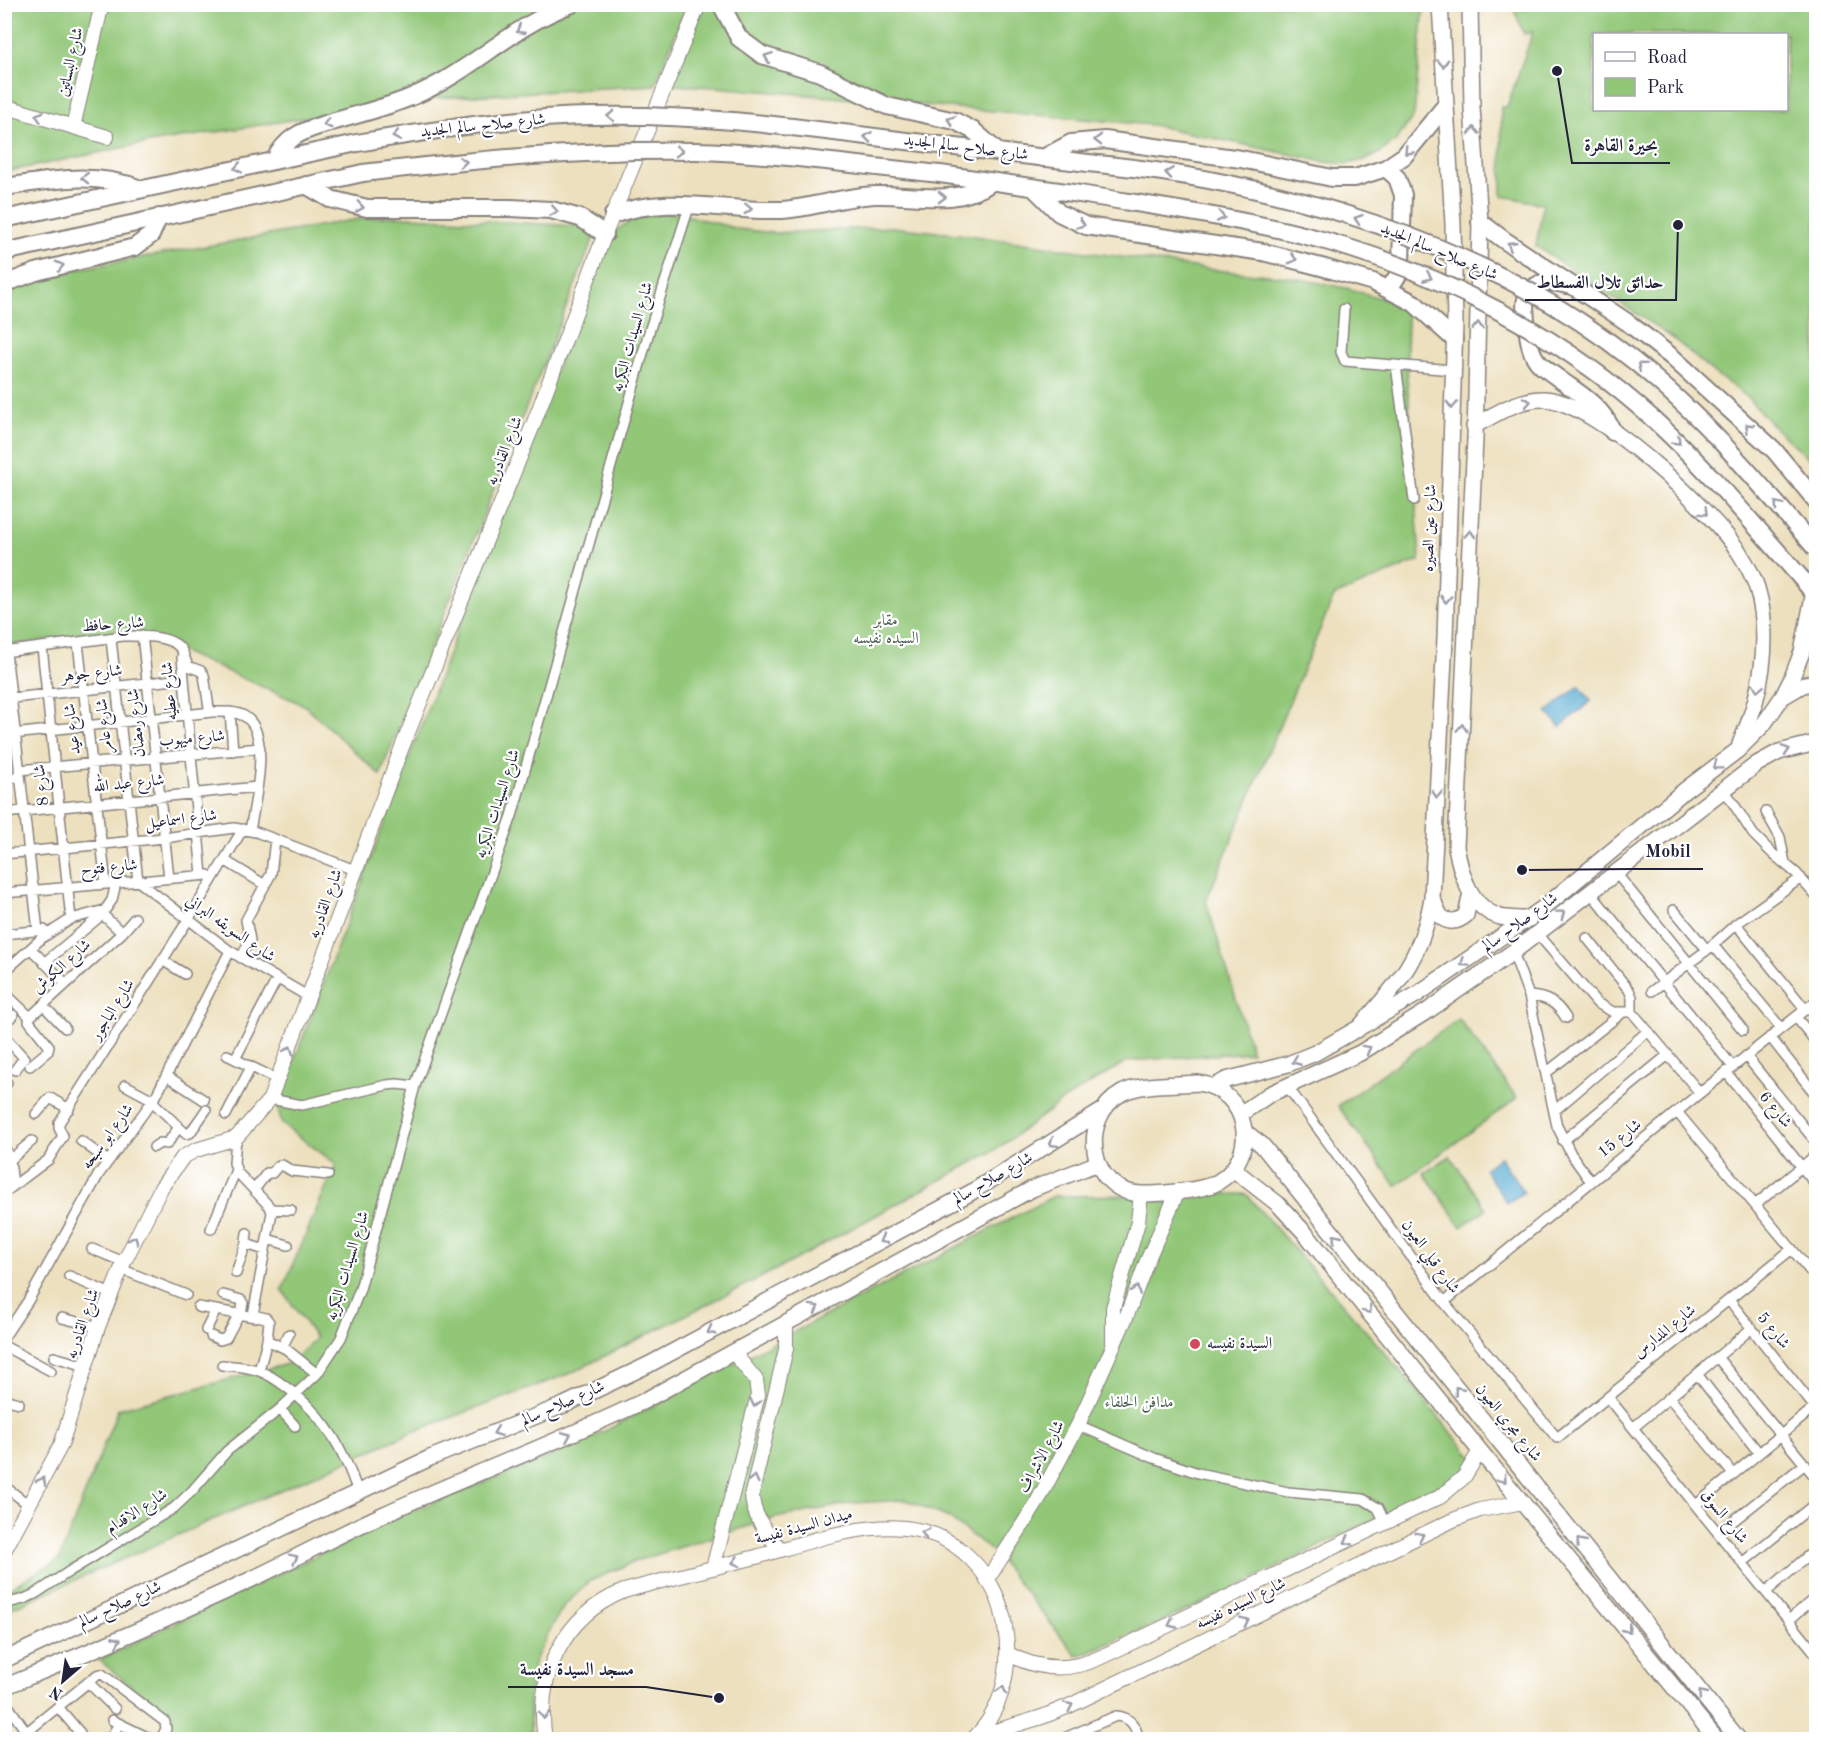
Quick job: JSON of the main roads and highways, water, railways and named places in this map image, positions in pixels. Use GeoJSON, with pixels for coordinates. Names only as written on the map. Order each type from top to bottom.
{"type":"FeatureCollection","features":[{"type":"Feature","properties":{"kind":"highway"},"geometry":{"type":"LineString","coordinates":[[274,161],[285,144],[302,132],[395,104],[429,89],[461,71],[518,31],[572,4]]}},
{"type":"Feature","properties":{"kind":"highway"},"geometry":{"type":"LineString","coordinates":[[721,4],[739,38],[762,56],[819,73],[887,106],[955,121],[983,137],[999,153]]}},
{"type":"Feature","properties":{"kind":"highway"},"geometry":{"type":"LineString","coordinates":[[1043,158],[1071,143],[1105,140],[1241,159],[1332,178],[1355,178],[1386,168],[1412,148],[1445,106]]}},
{"type":"Feature","properties":{"kind":"highway","name":"شارع صلاح سالم الجديد"},"geometry":{"type":"LineString","coordinates":[[4,219],[357,143],[466,126],[593,116],[737,122],[1156,171],[1212,180],[1322,207],[1387,229],[1450,254],[1544,300],[1605,338],[1661,383],[1725,445],[1816,549]]}},
{"type":"Feature","properties":{"kind":"highway","name":"شارع صلاح سالم الجديد"},"geometry":{"type":"LineString","coordinates":[[4,252],[363,173],[525,156],[649,150],[745,153],[940,174],[1206,214],[1329,242],[1365,253],[1426,276],[1497,310],[1544,337],[1582,362],[1652,418],[1707,473],[1801,578]]}},
{"type":"Feature","properties":{"kind":"highway"},"geometry":{"type":"LineString","coordinates":[[1386,168],[1397,178],[1403,195],[1401,262],[1398,275],[1389,289]]}},
{"type":"Feature","properties":{"kind":"highway"},"geometry":{"type":"LineString","coordinates":[[4,187],[84,177],[113,180],[142,189]]}},
{"type":"Feature","properties":{"kind":"highway"},"geometry":{"type":"LineString","coordinates":[[613,215],[651,205],[690,204],[776,210],[800,208],[860,196],[896,195],[947,198],[967,195],[992,182]]}},
{"type":"Feature","properties":{"kind":"highway"},"geometry":{"type":"LineString","coordinates":[[306,185],[330,199],[367,208],[499,207],[550,210],[580,218],[605,234]]}},
{"type":"Feature","properties":{"kind":"highway"},"geometry":{"type":"LineString","coordinates":[[1035,189],[1059,213],[1086,226],[1263,252],[1325,268],[1389,289],[1420,308],[1454,339]]}},
{"type":"Feature","properties":{"kind":"highway"},"geometry":{"type":"LineString","coordinates":[[4,284],[36,273],[135,247],[151,235],[159,217]]}},
{"type":"Feature","properties":{"kind":"highway"},"geometry":{"type":"LineString","coordinates":[[1480,222],[1642,333],[1688,371],[1774,450],[1816,501]]}},
{"type":"Feature","properties":{"kind":"highway"},"geometry":{"type":"LineString","coordinates":[[1574,286],[1547,282],[1537,285],[1528,295],[1525,307],[1531,349],[1542,366],[1599,408],[1613,432]]}},
{"type":"Feature","properties":{"kind":"highway","name":"شارع صلاح سالم"},"geometry":{"type":"LineString","coordinates":[[1801,578],[1815,594]]}},
{"type":"Feature","properties":{"kind":"main road","name":"شارع عين الصيره"},"geometry":{"type":"LineString","coordinates":[[1358,1030],[1401,980],[1412,961],[1425,930],[1432,898],[1445,638],[1454,339],[1453,224],[1440,4]]}},
{"type":"Feature","properties":{"kind":"main road"},"geometry":{"type":"LineString","coordinates":[[1470,4],[1472,108],[1480,222],[1474,426],[1456,847],[1461,870],[1471,892],[1484,908],[1491,913],[1509,918],[1529,919]]}},
{"type":"Feature","properties":{"kind":"main road"},"geometry":{"type":"LineString","coordinates":[[1474,426],[1518,403],[1545,399],[1563,403],[1581,411],[1613,432],[1670,480],[1711,520],[1738,551],[1757,588],[1762,617],[1761,666],[1750,717],[1737,750]]}},
{"type":"Feature","properties":{"kind":"main road","name":"شارع صلاح سالم"},"geometry":{"type":"LineString","coordinates":[[1214,1087],[1226,1080],[1288,1064],[1315,1053],[1416,995],[1529,919],[1737,750],[1763,725],[1783,696],[1802,652],[1815,594]]}},
{"type":"Feature","properties":{"kind":"main road"},"geometry":{"type":"LineString","coordinates":[[1783,696],[1816,681]]}},
{"type":"Feature","properties":{"kind":"main road","name":"شارع صلاح سالم"},"geometry":{"type":"LineString","coordinates":[[1240,1114],[1262,1099],[1324,1071],[1395,1033],[1513,952],[1768,757],[1791,747],[1816,743]]}},
{"type":"Feature","properties":{"kind":"main road"},"geometry":{"type":"LineString","coordinates":[[1432,898],[1440,916],[1453,922],[1466,915],[1471,892]]}},
{"type":"Feature","properties":{"kind":"main road"},"geometry":{"type":"LineString","coordinates":[[1198,1083],[1214,1087],[1226,1094],[1240,1114],[1245,1132],[1242,1151],[1233,1169],[1220,1181],[1203,1189],[1141,1194],[1124,1190],[1115,1184],[1098,1163],[1093,1136],[1102,1111],[1121,1093],[1138,1088],[1198,1083]]}},
{"type":"Feature","properties":{"kind":"main road","name":"شارع صلاح سالم"},"geometry":{"type":"LineString","coordinates":[[4,1660],[430,1458],[564,1405],[648,1365],[970,1193],[1102,1111]]}},
{"type":"Feature","properties":{"kind":"main road","name":"شارع مجري العيون"},"geometry":{"type":"LineString","coordinates":[[1245,1132],[1262,1145],[1739,1740]]}},
{"type":"Feature","properties":{"kind":"main road","name":"شارع صلاح سالم"},"geometry":{"type":"LineString","coordinates":[[4,1687],[126,1637],[442,1488],[595,1425],[679,1383],[1032,1189],[1098,1163]]}},
{"type":"Feature","properties":{"kind":"main road"},"geometry":{"type":"LineString","coordinates":[[1233,1169],[1263,1191],[1292,1217],[1522,1503],[1717,1740]]}},
{"type":"Feature","properties":{"kind":"water"},"geometry":{"type":"Polygon","coordinates":[[[1579,686],[1591,701],[1560,727],[1547,712],[1579,686]]]}},
{"type":"Feature","properties":{"kind":"water"},"geometry":{"type":"Polygon","coordinates":[[[1500,1157],[1524,1192],[1507,1203],[1484,1169],[1500,1157]]]}},
{"type":"Feature","properties":{"kind":"place","name":"بحيرة القاهرة"},"geometry":{"type":"Point","coordinates":[1557,71]}},
{"type":"Feature","properties":{"kind":"place","name":"حدائق تلال الفسطاط"},"geometry":{"type":"Point","coordinates":[1678,225]}},
{"type":"Feature","properties":{"kind":"place","name":"Mobil"},"geometry":{"type":"Point","coordinates":[1522,870]}},
{"type":"Feature","properties":{"kind":"place","name":"السيدة نفيسه"},"geometry":{"type":"Point","coordinates":[1195,1344]}},
{"type":"Feature","properties":{"kind":"place","name":"مسجد السيدة نفيسة"},"geometry":{"type":"Point","coordinates":[719,1698]}},
{"type":"Feature","properties":{"kind":"park label","name":"مقابر السيده نفيسه"},"geometry":{"type":"Point","coordinates":[886,630]}},
{"type":"Feature","properties":{"kind":"park label","name":"مدافن الحلفاء"},"geometry":{"type":"Point","coordinates":[1139,1403]}}]}
